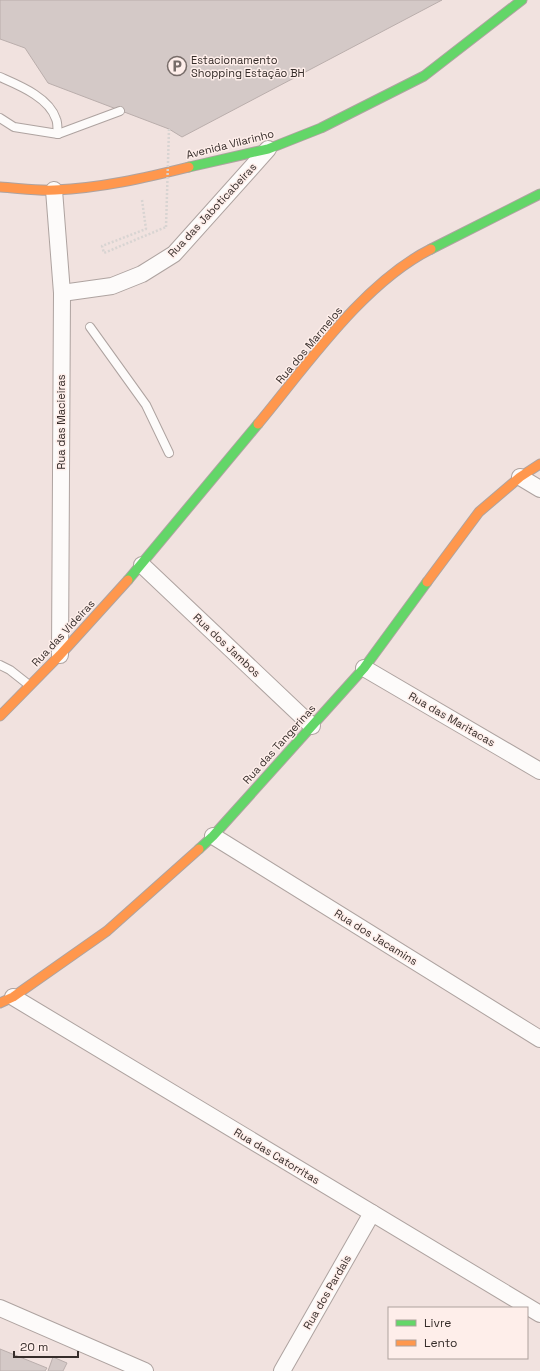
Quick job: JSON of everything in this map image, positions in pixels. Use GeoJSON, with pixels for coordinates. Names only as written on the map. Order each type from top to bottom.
{"type":"FeatureCollection","features":[{"type":"Feature","properties":{"kind":"main road","name":"Avenida Vilarinho"},"geometry":{"type":"LineString","coordinates":[[0,187],[54,190],[139,179],[268,149],[321,128],[424,76],[522,0]]}},
{"type":"Feature","properties":{"kind":"main road","name":"Rua dos Marmelos"},"geometry":{"type":"LineString","coordinates":[[142,565],[357,306],[413,258],[540,194]]}},
{"type":"Feature","properties":{"kind":"main road","name":"Rua das Tangerinas"},"geometry":{"type":"LineString","coordinates":[[7,1000],[107,931],[212,836],[364,668],[479,512],[520,477],[540,464]]}},
{"type":"Feature","properties":{"kind":"main road","name":"Rua das Videiras"},"geometry":{"type":"LineString","coordinates":[[0,716],[60,655],[142,565]]}},
{"type":"Feature","properties":{"kind":"street","name":"Rua das Jaboticabeiras"},"geometry":{"type":"LineString","coordinates":[[62,293],[112,286],[142,274],[174,254],[268,149]]}},
{"type":"Feature","properties":{"kind":"street","name":"Rua das Macieiras"},"geometry":{"type":"LineString","coordinates":[[54,190],[62,293],[60,655]]}},
{"type":"Feature","properties":{"kind":"street"},"geometry":{"type":"LineString","coordinates":[[520,477],[540,489]]}},
{"type":"Feature","properties":{"kind":"street","name":"Rua dos Jambos"},"geometry":{"type":"LineString","coordinates":[[142,565],[312,726]]}},
{"type":"Feature","properties":{"kind":"street","name":"Rua das Maritacas"},"geometry":{"type":"LineString","coordinates":[[364,668],[540,771]]}},
{"type":"Feature","properties":{"kind":"street","name":"Rua dos Jacamins"},"geometry":{"type":"LineString","coordinates":[[212,836],[540,1039]]}},
{"type":"Feature","properties":{"kind":"street","name":"Rua das Catorritas"},"geometry":{"type":"LineString","coordinates":[[7,1000],[372,1213],[540,1314]]}},
{"type":"Feature","properties":{"kind":"street","name":"Rua dos Pardais"},"geometry":{"type":"LineString","coordinates":[[282,1371],[372,1213]]}},
{"type":"Feature","properties":{"kind":"street"},"geometry":{"type":"LineString","coordinates":[[0,1308],[145,1371]]}},
{"type":"Feature","properties":{"kind":"lane"},"geometry":{"type":"LineString","coordinates":[[0,77],[28,89],[42,100],[56,118],[58,134]]}},
{"type":"Feature","properties":{"kind":"lane"},"geometry":{"type":"LineString","coordinates":[[0,118],[14,127],[58,134],[120,111]]}},
{"type":"Feature","properties":{"kind":"lane"},"geometry":{"type":"LineString","coordinates":[[90,327],[146,405],[169,453]]}},
{"type":"Feature","properties":{"kind":"lane"},"geometry":{"type":"LineString","coordinates":[[0,665],[10,670],[29,685]]}},
{"type":"Feature","properties":{"kind":"path"},"geometry":{"type":"LineString","coordinates":[[139,179],[146,228],[102,246],[104,253],[166,227],[169,129]]}},
{"type":"Feature","properties":{"kind":"building","name":"Estacionamento Shopping Estação BH"},"geometry":{"type":"Polygon","coordinates":[[[0,0],[442,0],[182,137],[169,129],[48,83],[25,48],[0,39],[0,0]]]}},
{"type":"Feature","properties":{"kind":"building"},"geometry":{"type":"Polygon","coordinates":[[[0,1349],[47,1368],[45,1371],[0,1371],[0,1349]]]}},
{"type":"Feature","properties":{"kind":"building"},"geometry":{"type":"Polygon","coordinates":[[[53,1357],[67,1363],[63,1371],[48,1371],[53,1357]]]}},
{"type":"Feature","properties":{"kind":"traffic: fast"},"geometry":{"type":"LineString","coordinates":[[189,167],[268,149],[321,128],[424,76],[522,0]]}},
{"type":"Feature","properties":{"kind":"traffic: fast"},"geometry":{"type":"LineString","coordinates":[[431,249],[540,194]]}},
{"type":"Feature","properties":{"kind":"traffic: fast"},"geometry":{"type":"LineString","coordinates":[[128,580],[258,424]]}},
{"type":"Feature","properties":{"kind":"traffic: fast"},"geometry":{"type":"LineString","coordinates":[[199,849],[213,836],[364,668],[427,582]]}},
{"type":"Feature","properties":{"kind":"traffic: slow"},"geometry":{"type":"LineString","coordinates":[[0,187],[34,190],[72,189],[139,179],[189,167]]}},
{"type":"Feature","properties":{"kind":"traffic: slow"},"geometry":{"type":"LineString","coordinates":[[258,424],[337,327],[359,304],[382,282],[406,264],[431,249]]}},
{"type":"Feature","properties":{"kind":"traffic: slow"},"geometry":{"type":"LineString","coordinates":[[427,582],[479,512],[520,477],[540,464]]}},
{"type":"Feature","properties":{"kind":"traffic: slow"},"geometry":{"type":"LineString","coordinates":[[0,716],[60,655],[128,580]]}},
{"type":"Feature","properties":{"kind":"traffic: slow"},"geometry":{"type":"LineString","coordinates":[[0,1003],[13,997],[107,931],[199,849]]}},
{"type":"Feature","properties":{"kind":"place","name":"Estacionamento Shopping Estação BH"},"geometry":{"type":"Point","coordinates":[177,66]}}]}
